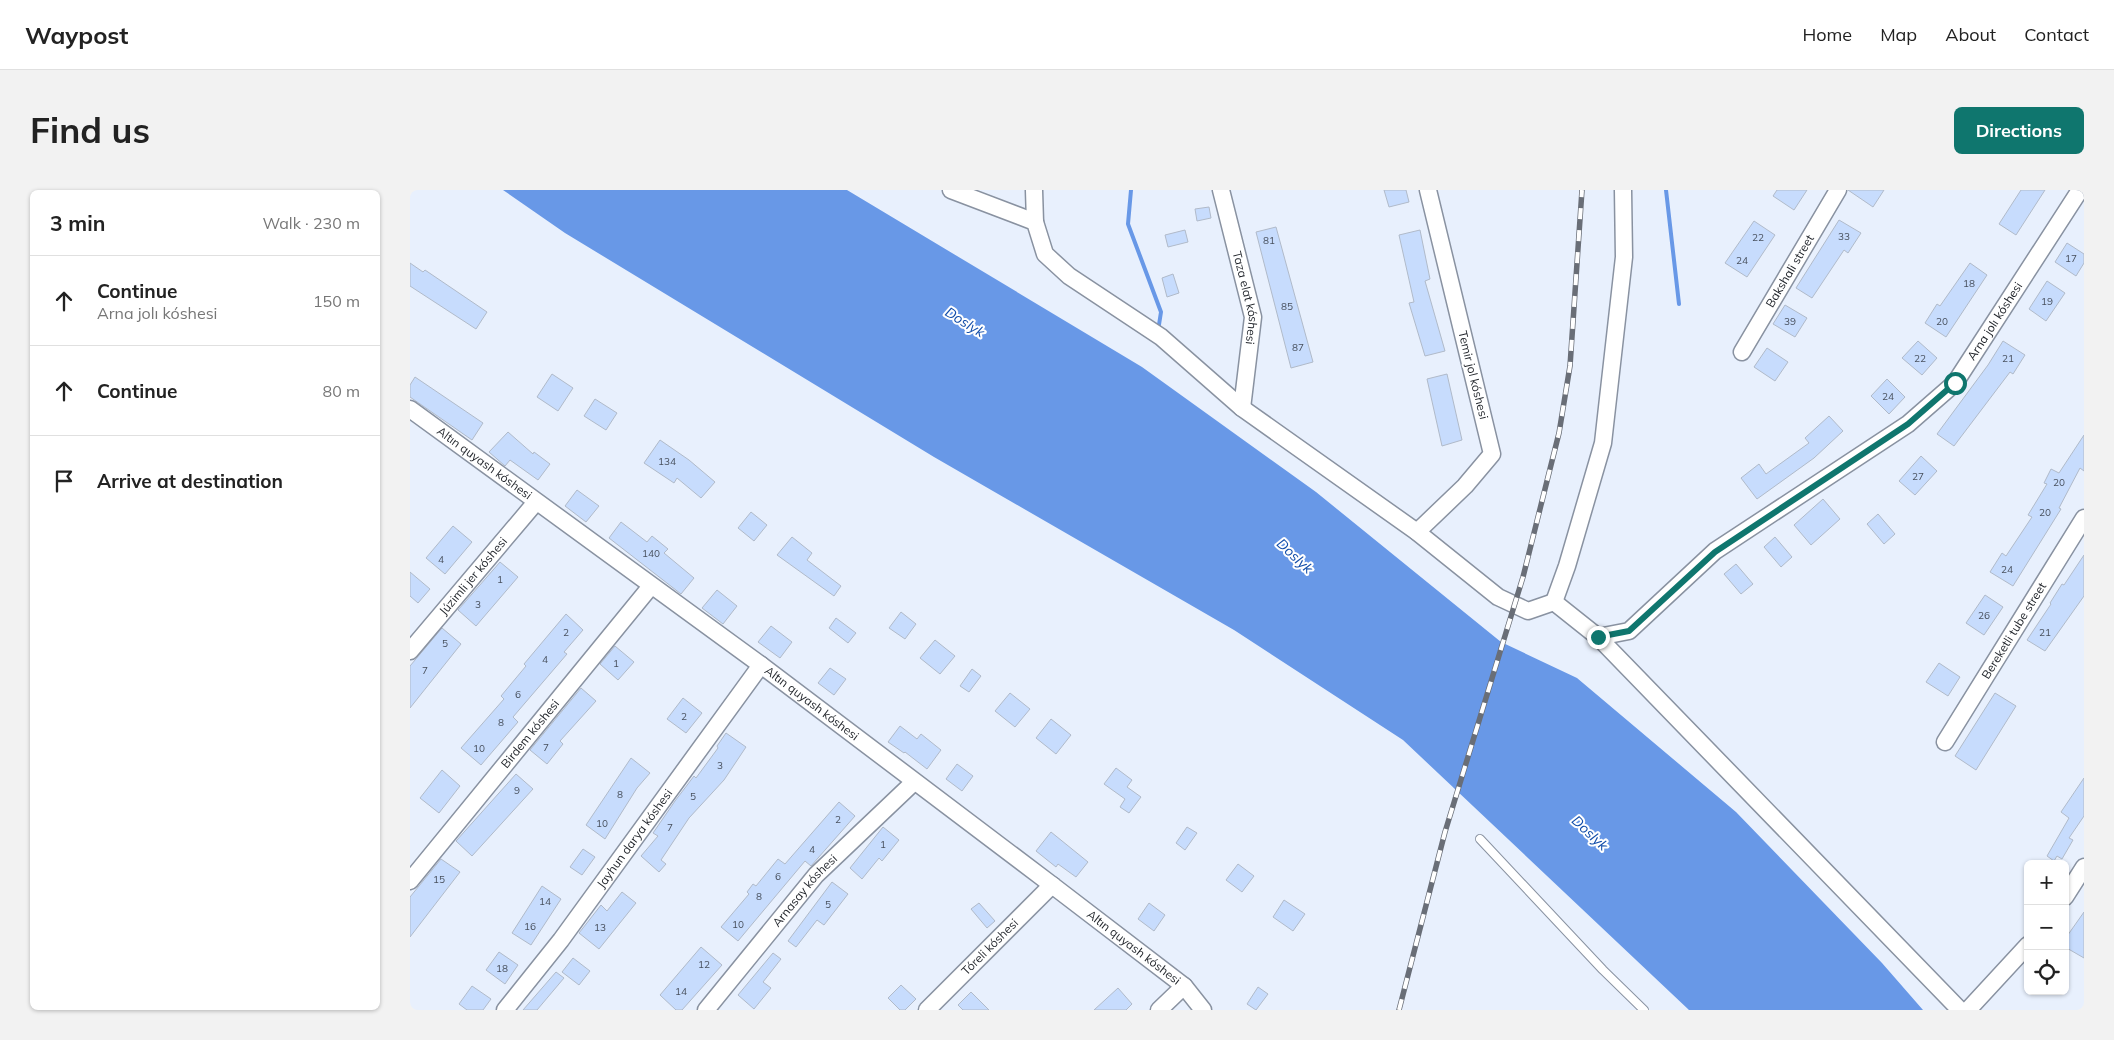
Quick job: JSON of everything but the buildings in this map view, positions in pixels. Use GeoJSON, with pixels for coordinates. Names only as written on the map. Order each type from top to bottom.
{"type":"FeatureCollection","features":[{"type":"Feature","properties":{"kind":"street"},"geometry":{"type":"LineString","coordinates":[[952,190],[1036,222]]}},
{"type":"Feature","properties":{"kind":"street"},"geometry":{"type":"LineString","coordinates":[[1034,190],[1036,222],[1045,254],[1070,276],[1160,337],[1242,408],[1417,532],[1498,597],[1528,611],[1554,602]]}},
{"type":"Feature","properties":{"kind":"street","name":"Taza elat kóshesi"},"geometry":{"type":"LineString","coordinates":[[1221,190],[1253,317],[1242,408]]}},
{"type":"Feature","properties":{"kind":"street","name":"Temir jol kóshesi"},"geometry":{"type":"LineString","coordinates":[[1417,532],[1465,486],[1492,454],[1428,190]]}},
{"type":"Feature","properties":{"kind":"street"},"geometry":{"type":"LineString","coordinates":[[1554,602],[1567,566],[1603,443],[1624,257],[1623,190]]}},
{"type":"Feature","properties":{"kind":"street","name":"Bakshali street"},"geometry":{"type":"LineString","coordinates":[[1742,352],[1838,190]]}},
{"type":"Feature","properties":{"kind":"street","name":"Arna jolı kóshesi"},"geometry":{"type":"LineString","coordinates":[[1598,637],[1629,631],[1715,552],[1908,424],[1955,383],[2080,190]]}},
{"type":"Feature","properties":{"kind":"street","name":"Altın quyash kóshesi"},"geometry":{"type":"LineString","coordinates":[[410,409],[650,586],[761,665],[1052,885],[1184,986],[1203,1010]]}},
{"type":"Feature","properties":{"kind":"street","name":"Júzimli jer kóshesi"},"geometry":{"type":"LineString","coordinates":[[410,651],[536,502]]}},
{"type":"Feature","properties":{"kind":"street","name":"Bereketli tube street"},"geometry":{"type":"LineString","coordinates":[[1945,742],[2084,518]]}},
{"type":"Feature","properties":{"kind":"street","name":"Birdem kóshesi"},"geometry":{"type":"LineString","coordinates":[[410,881],[650,586]]}},
{"type":"Feature","properties":{"kind":"street"},"geometry":{"type":"LineString","coordinates":[[1554,602],[1598,637],[1960,1010]]}},
{"type":"Feature","properties":{"kind":"street","name":"Jayhun darya kóshesi"},"geometry":{"type":"LineString","coordinates":[[505,1010],[562,940],[761,665]]}},
{"type":"Feature","properties":{"kind":"street","name":"Arnasay kóshesi"},"geometry":{"type":"LineString","coordinates":[[706,1010],[816,875],[914,782]]}},
{"type":"Feature","properties":{"kind":"street"},"geometry":{"type":"LineString","coordinates":[[2069,891],[2084,867]]}},
{"type":"Feature","properties":{"kind":"street","name":"Tóreli kóshesi"},"geometry":{"type":"LineString","coordinates":[[927,1010],[1052,885]]}},
{"type":"Feature","properties":{"kind":"street"},"geometry":{"type":"LineString","coordinates":[[1968,1010],[2024,949]]}},
{"type":"Feature","properties":{"kind":"street"},"geometry":{"type":"LineString","coordinates":[[1159,1010],[1184,986]]}},
{"type":"Feature","properties":{"kind":"lane"},"geometry":{"type":"LineString","coordinates":[[1480,839],[1603,970],[1644,1010]]}},
{"type":"Feature","properties":{"kind":"water","name":"Doslyk"},"geometry":{"type":"Polygon","coordinates":[[[503,190],[847,190],[1142,367],[1316,492],[1501,642],[1577,678],[1736,812],[1882,963],[1923,1010],[1689,1010],[1403,740],[1234,630],[934,457],[565,233],[503,190]]]}},
{"type":"Feature","properties":{"kind":"waterway"},"geometry":{"type":"LineString","coordinates":[[1131,190],[1128,224],[1161,312],[1158,331]]}},
{"type":"Feature","properties":{"kind":"waterway"},"geometry":{"type":"LineString","coordinates":[[1666,190],[1679,304]]}},
{"type":"Feature","properties":{"kind":"railway"},"geometry":{"type":"LineString","coordinates":[[1399,1010],[1445,832],[1523,577],[1559,433],[1570,366],[1582,190]]}},
{"type":"Feature","properties":{"kind":"route"},"geometry":{"type":"LineString","coordinates":[[1598,637],[1629,631],[1715,552],[1908,424],[1955,383]]}}]}
